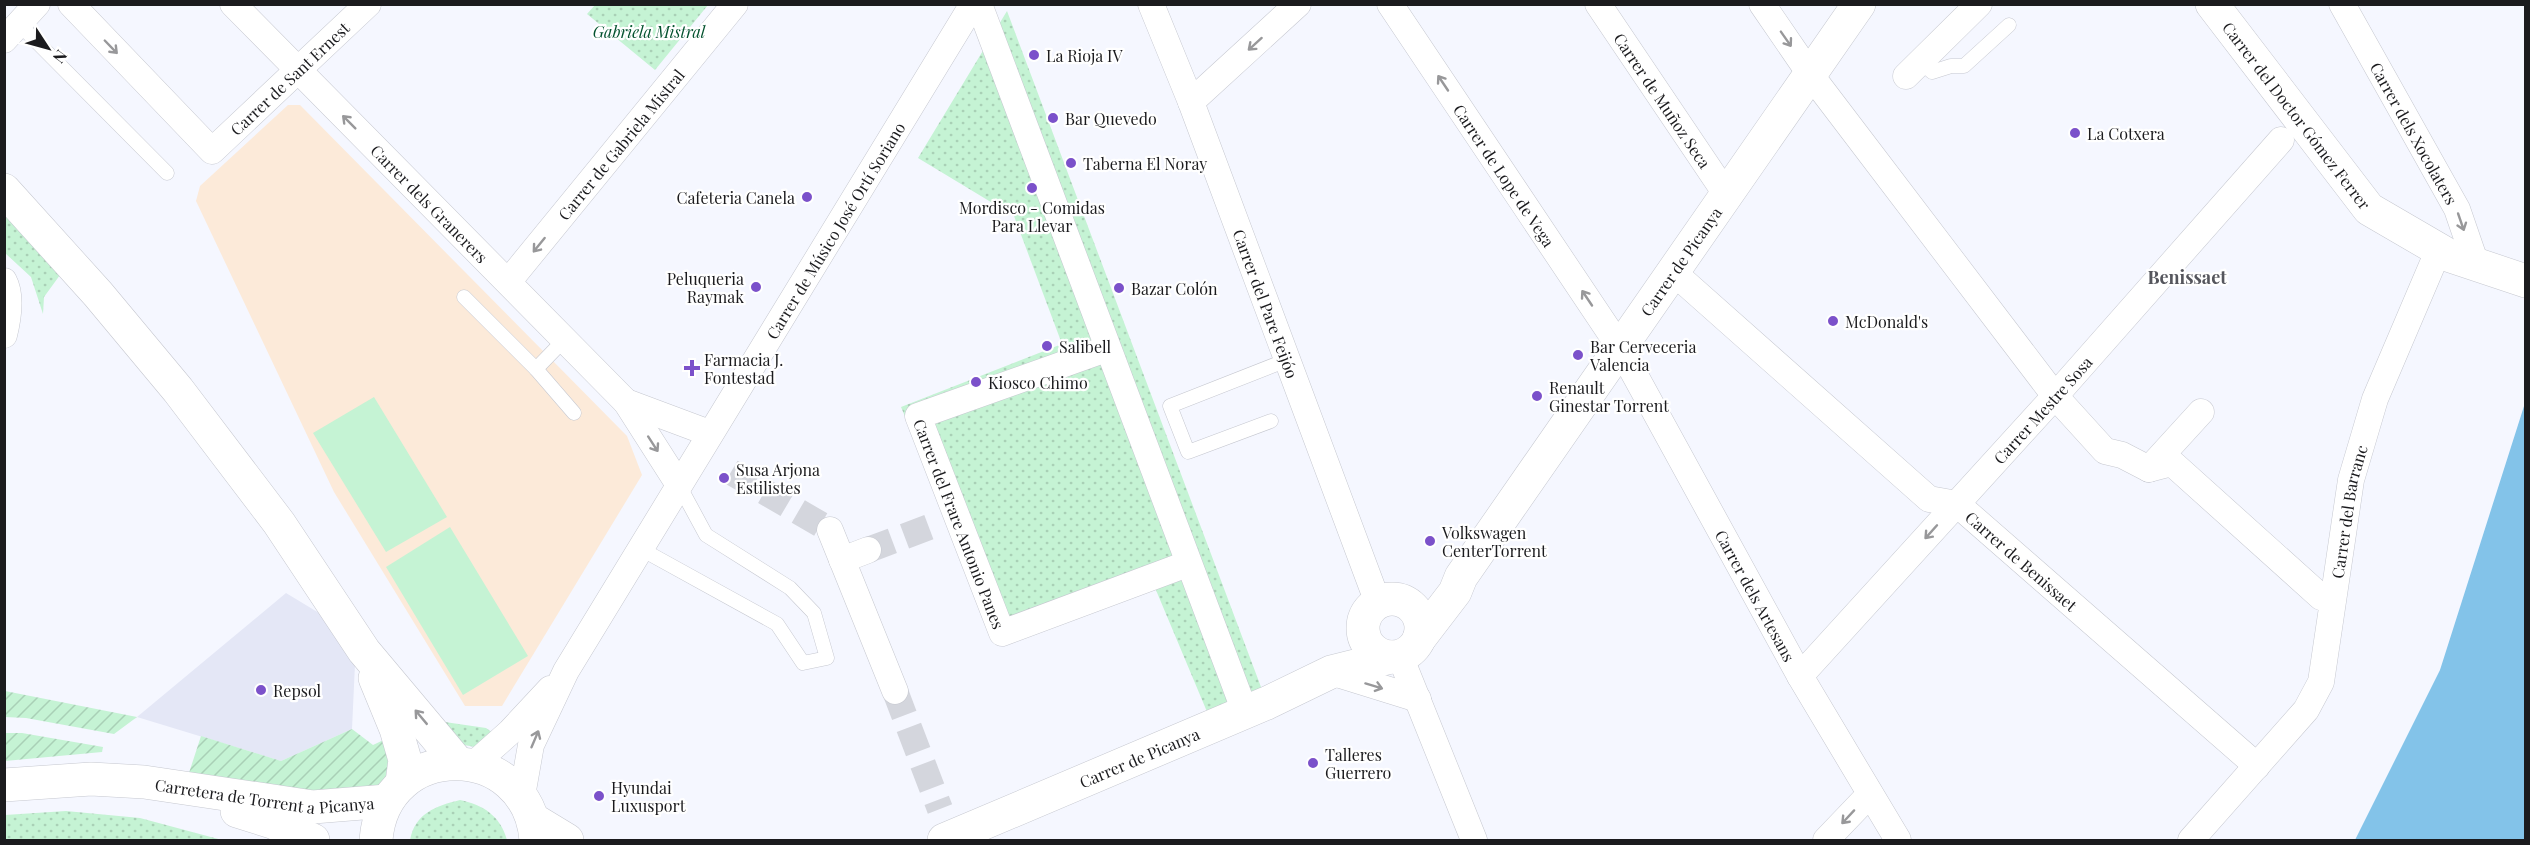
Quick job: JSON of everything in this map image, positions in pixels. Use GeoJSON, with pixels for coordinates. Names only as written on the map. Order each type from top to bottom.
{"type":"FeatureCollection","features":[{"type":"Feature","properties":{"kind":"street"},"geometry":{"type":"LineString","coordinates":[[12,32],[37,4]]}},
{"type":"Feature","properties":{"kind":"street","name":"Carrer de Sant Ernest"},"geometry":{"type":"LineString","coordinates":[[70,4],[212,151],[368,4]]}},
{"type":"Feature","properties":{"kind":"street","name":"Carrer dels Granerers"},"geometry":{"type":"LineString","coordinates":[[234,4],[626,402],[679,485]]}},
{"type":"Feature","properties":{"kind":"street","name":"Carrer de Gabriela Mistral"},"geometry":{"type":"LineString","coordinates":[[508,282],[735,4]]}},
{"type":"Feature","properties":{"kind":"street","name":"Carrer de Músico José Ortí Soriano"},"geometry":{"type":"LineString","coordinates":[[531,819],[531,746],[566,671],[972,4]]}},
{"type":"Feature","properties":{"kind":"street"},"geometry":{"type":"LineString","coordinates":[[979,4],[1106,349],[1245,712]]}},
{"type":"Feature","properties":{"kind":"street","name":"Carrer del Pare Feijóo"},"geometry":{"type":"LineString","coordinates":[[1151,4],[1191,102],[1287,360],[1391,602]]}},
{"type":"Feature","properties":{"kind":"street"},"geometry":{"type":"LineString","coordinates":[[1191,102],[1298,4]]}},
{"type":"Feature","properties":{"kind":"street","name":"Carrer de Lope de Vega"},"geometry":{"type":"LineString","coordinates":[[1390,4],[1619,346]]}},
{"type":"Feature","properties":{"kind":"street","name":"Carrer de Muñoz Seca"},"geometry":{"type":"LineString","coordinates":[[1598,4],[1726,194]]}},
{"type":"Feature","properties":{"kind":"street"},"geometry":{"type":"LineString","coordinates":[[1762,4],[1810,74],[2055,396],[2105,451],[2122,455],[2149,469],[2172,463],[2321,597]]}},
{"type":"Feature","properties":{"kind":"street","name":"Carrer de Picanya"},"geometry":{"type":"LineString","coordinates":[[944,840],[1245,712],[1331,672],[1403,650],[1455,592],[1461,577],[1619,346],[1859,4]]}},
{"type":"Feature","properties":{"kind":"street"},"geometry":{"type":"LineString","coordinates":[[1913,69],[1979,4]]}},
{"type":"Feature","properties":{"kind":"street","name":"Carrer del Doctor Gómez Ferrer"},"geometry":{"type":"LineString","coordinates":[[2212,4],[2369,209],[2462,260],[2526,281]]}},
{"type":"Feature","properties":{"kind":"street","name":"Carrer dels Xocolaters"},"geometry":{"type":"LineString","coordinates":[[2342,4],[2457,209],[2462,260]]}},
{"type":"Feature","properties":{"kind":"street","name":"Carrer Mestre Sosa"},"geometry":{"type":"LineString","coordinates":[[1800,676],[2055,396],[2281,140]]}},
{"type":"Feature","properties":{"kind":"street"},"geometry":{"type":"LineString","coordinates":[[8,194],[98,294],[178,390],[279,523],[364,651],[465,764]]}},
{"type":"Feature","properties":{"kind":"street","name":"Carrer del Barranc"},"geometry":{"type":"LineString","coordinates":[[2257,766],[2306,710],[2321,682],[2351,480],[2375,399],[2462,260]]}},
{"type":"Feature","properties":{"kind":"street","name":"Carrer de Benissaet"},"geometry":{"type":"LineString","coordinates":[[1672,271],[1929,500],[1957,504],[2257,766]]}},
{"type":"Feature","properties":{"kind":"street"},"geometry":{"type":"LineString","coordinates":[[4,281],[8,287],[8,317],[4,335]]}},
{"type":"Feature","properties":{"kind":"street","name":"Carrer dels Artesans"},"geometry":{"type":"LineString","coordinates":[[1619,346],[1800,676],[1898,840]]}},
{"type":"Feature","properties":{"kind":"street","name":"Carrer del Frare Antonio Panes"},"geometry":{"type":"LineString","coordinates":[[1106,349],[918,416],[949,519],[1002,633],[1187,564]]}},
{"type":"Feature","properties":{"kind":"street","name":"Carrer dels Granerers"},"geometry":{"type":"LineString","coordinates":[[626,402],[709,433]]}},
{"type":"Feature","properties":{"kind":"street"},"geometry":{"type":"LineString","coordinates":[[2149,469],[2201,412]]}},
{"type":"Feature","properties":{"kind":"street"},"geometry":{"type":"LineString","coordinates":[[830,530],[895,691]]}},
{"type":"Feature","properties":{"kind":"street"},"geometry":{"type":"LineString","coordinates":[[842,560],[868,550]]}},
{"type":"Feature","properties":{"kind":"street"},"geometry":{"type":"LineString","coordinates":[[1403,650],[1374,651],[1364,635],[1365,616],[1391,602],[1461,577]]}},
{"type":"Feature","properties":{"kind":"street"},"geometry":{"type":"LineString","coordinates":[[1391,602],[1417,613],[1420,622],[1403,650],[1418,699],[1474,840]]}},
{"type":"Feature","properties":{"kind":"street","name":"Carrer de Picanya"},"geometry":{"type":"LineString","coordinates":[[1331,672],[1364,635]]}},
{"type":"Feature","properties":{"kind":"street"},"geometry":{"type":"LineString","coordinates":[[364,651],[405,760],[395,792],[377,824],[376,840]]}},
{"type":"Feature","properties":{"kind":"street","name":"Carrer de Músico José Ortí Soriano"},"geometry":{"type":"LineString","coordinates":[[465,764],[510,732],[566,671]]}},
{"type":"Feature","properties":{"kind":"street"},"geometry":{"type":"LineString","coordinates":[[1331,672],[1418,699]]}},
{"type":"Feature","properties":{"kind":"street"},"geometry":{"type":"LineString","coordinates":[[395,792],[426,768],[465,764],[500,776],[531,819],[567,840]]}},
{"type":"Feature","properties":{"kind":"street"},"geometry":{"type":"LineString","coordinates":[[2191,840],[2257,766]]}},
{"type":"Feature","properties":{"kind":"street","name":"Carretera de Torrent a Picanya"},"geometry":{"type":"LineString","coordinates":[[4,785],[91,779],[144,782],[313,807],[395,792]]}},
{"type":"Feature","properties":{"kind":"street","name":"Carretera de Torrent a Picanya"},"geometry":{"type":"LineString","coordinates":[[144,782],[272,822],[313,840]]}},
{"type":"Feature","properties":{"kind":"street"},"geometry":{"type":"LineString","coordinates":[[1826,840],[1870,794]]}},
{"type":"Feature","properties":{"kind":"lane"},"geometry":{"type":"LineString","coordinates":[[1913,69],[1932,72],[1951,66],[1964,66],[2009,25]]}},
{"type":"Feature","properties":{"kind":"lane"},"geometry":{"type":"LineString","coordinates":[[12,32],[167,173]]}},
{"type":"Feature","properties":{"kind":"lane"},"geometry":{"type":"LineString","coordinates":[[465,297],[536,369],[574,412]]}},
{"type":"Feature","properties":{"kind":"lane"},"geometry":{"type":"LineString","coordinates":[[536,369],[564,340]]}},
{"type":"Feature","properties":{"kind":"lane"},"geometry":{"type":"LineString","coordinates":[[1271,421],[1188,452],[1170,406],[1287,360]]}},
{"type":"Feature","properties":{"kind":"lane"},"geometry":{"type":"LineString","coordinates":[[640,549],[777,624],[803,663],[827,658],[814,613],[790,588],[706,535],[679,485]]}},
{"type":"Feature","properties":{"kind":"shaded area"},"geometry":{"type":"Polygon","coordinates":[[[288,105],[300,105],[627,436],[642,475],[502,706],[465,706],[334,492],[196,201],[200,186],[288,105]]]}},
{"type":"Feature","properties":{"kind":"shaded area","name":"Repsol"},"geometry":{"type":"Polygon","coordinates":[[[286,593],[324,616],[355,664],[352,729],[281,761],[137,717],[286,593]]]}},
{"type":"Feature","properties":{"kind":"green space","name":"Gabriela Mistral"},"geometry":{"type":"Polygon","coordinates":[[[595,5],[708,5],[655,70],[587,14],[595,5]]]}},
{"type":"Feature","properties":{"kind":"green space"},"geometry":{"type":"Polygon","coordinates":[[[1007,11],[1267,703],[1213,726],[1153,583],[996,642],[960,546],[901,407],[1062,344],[1014,216],[918,158],[1007,11]]]}},
{"type":"Feature","properties":{"kind":"green space"},"geometry":{"type":"Polygon","coordinates":[[[4,214],[60,275],[44,297],[43,314],[31,277],[5,253],[4,214]]]}},
{"type":"Feature","properties":{"kind":"green space"},"geometry":{"type":"Polygon","coordinates":[[[374,397],[447,517],[386,552],[313,433],[374,397]]]}},
{"type":"Feature","properties":{"kind":"green space"},"geometry":{"type":"Polygon","coordinates":[[[450,527],[528,656],[463,695],[386,567],[450,527]]]}},
{"type":"Feature","properties":{"kind":"green space"},"geometry":{"type":"Polygon","coordinates":[[[5,691],[137,717],[114,734],[26,718],[5,717],[5,691]]]}},
{"type":"Feature","properties":{"kind":"green space"},"geometry":{"type":"Polygon","coordinates":[[[438,721],[486,728],[493,733],[475,747],[464,745],[438,721]]]}},
{"type":"Feature","properties":{"kind":"green space"},"geometry":{"type":"Polygon","coordinates":[[[352,729],[373,745],[392,736],[385,782],[374,789],[287,793],[188,776],[201,736],[281,761],[352,729]]]}},
{"type":"Feature","properties":{"kind":"green space"},"geometry":{"type":"Polygon","coordinates":[[[5,733],[22,733],[103,747],[102,752],[5,761],[5,733]]]}},
{"type":"Feature","properties":{"kind":"green space"},"geometry":{"type":"Polygon","coordinates":[[[460,800],[490,813],[500,824],[507,840],[410,840],[417,823],[428,812],[460,800]]]}},
{"type":"Feature","properties":{"kind":"green space"},"geometry":{"type":"Polygon","coordinates":[[[66,811],[140,818],[222,840],[5,840],[5,815],[66,811]]]}},
{"type":"Feature","properties":{"kind":"water"},"geometry":{"type":"Polygon","coordinates":[[[2525,403],[2525,840],[2355,840],[2440,670],[2525,403]]]}},
{"type":"Feature","properties":{"kind":"tunnel"},"geometry":{"type":"LineString","coordinates":[[731,472],[830,530]]}},
{"type":"Feature","properties":{"kind":"tunnel"},"geometry":{"type":"LineString","coordinates":[[868,550],[940,523]]}},
{"type":"Feature","properties":{"kind":"tunnel"},"geometry":{"type":"LineString","coordinates":[[895,691],[940,809]]}},
{"type":"Feature","properties":{"kind":"place","name":"La Rioja IV"},"geometry":{"type":"Point","coordinates":[1034,55]}},
{"type":"Feature","properties":{"kind":"place","name":"Bar Quevedo"},"geometry":{"type":"Point","coordinates":[1053,118]}},
{"type":"Feature","properties":{"kind":"place","name":"La Cotxera"},"geometry":{"type":"Point","coordinates":[2075,133]}},
{"type":"Feature","properties":{"kind":"place","name":"Taberna El Noray"},"geometry":{"type":"Point","coordinates":[1071,163]}},
{"type":"Feature","properties":{"kind":"place","name":"Mordisco - Comidas Para Llevar"},"geometry":{"type":"Point","coordinates":[1032,188]}},
{"type":"Feature","properties":{"kind":"place","name":"Cafeteria Canela"},"geometry":{"type":"Point","coordinates":[807,197]}},
{"type":"Feature","properties":{"kind":"place","name":"Peluqueria Raymak"},"geometry":{"type":"Point","coordinates":[756,287]}},
{"type":"Feature","properties":{"kind":"place","name":"Bazar Colón"},"geometry":{"type":"Point","coordinates":[1119,288]}},
{"type":"Feature","properties":{"kind":"place","name":"McDonald's"},"geometry":{"type":"Point","coordinates":[1833,321]}},
{"type":"Feature","properties":{"kind":"place","name":"Salibell"},"geometry":{"type":"Point","coordinates":[1047,346]}},
{"type":"Feature","properties":{"kind":"place","name":"Bar Cerveceria Valencia"},"geometry":{"type":"Point","coordinates":[1578,355]}},
{"type":"Feature","properties":{"kind":"place","name":"Farmacia J. Fontestad"},"geometry":{"type":"Point","coordinates":[692,368]}},
{"type":"Feature","properties":{"kind":"place","name":"Kiosco Chimo"},"geometry":{"type":"Point","coordinates":[976,382]}},
{"type":"Feature","properties":{"kind":"place","name":"Renault Ginestar Torrent"},"geometry":{"type":"Point","coordinates":[1537,396]}},
{"type":"Feature","properties":{"kind":"place","name":"Susa Arjona Estilistes"},"geometry":{"type":"Point","coordinates":[724,478]}},
{"type":"Feature","properties":{"kind":"place","name":"Volkswagen CenterTorrent"},"geometry":{"type":"Point","coordinates":[1430,541]}},
{"type":"Feature","properties":{"kind":"place","name":"Repsol"},"geometry":{"type":"Point","coordinates":[261,690]}},
{"type":"Feature","properties":{"kind":"place","name":"Talleres Guerrero"},"geometry":{"type":"Point","coordinates":[1313,763]}},
{"type":"Feature","properties":{"kind":"place","name":"Hyundai Luxusport"},"geometry":{"type":"Point","coordinates":[599,796]}},
{"type":"Feature","properties":{"kind":"district","name":"Benissaet"},"geometry":{"type":"Point","coordinates":[2187,277]}}]}
